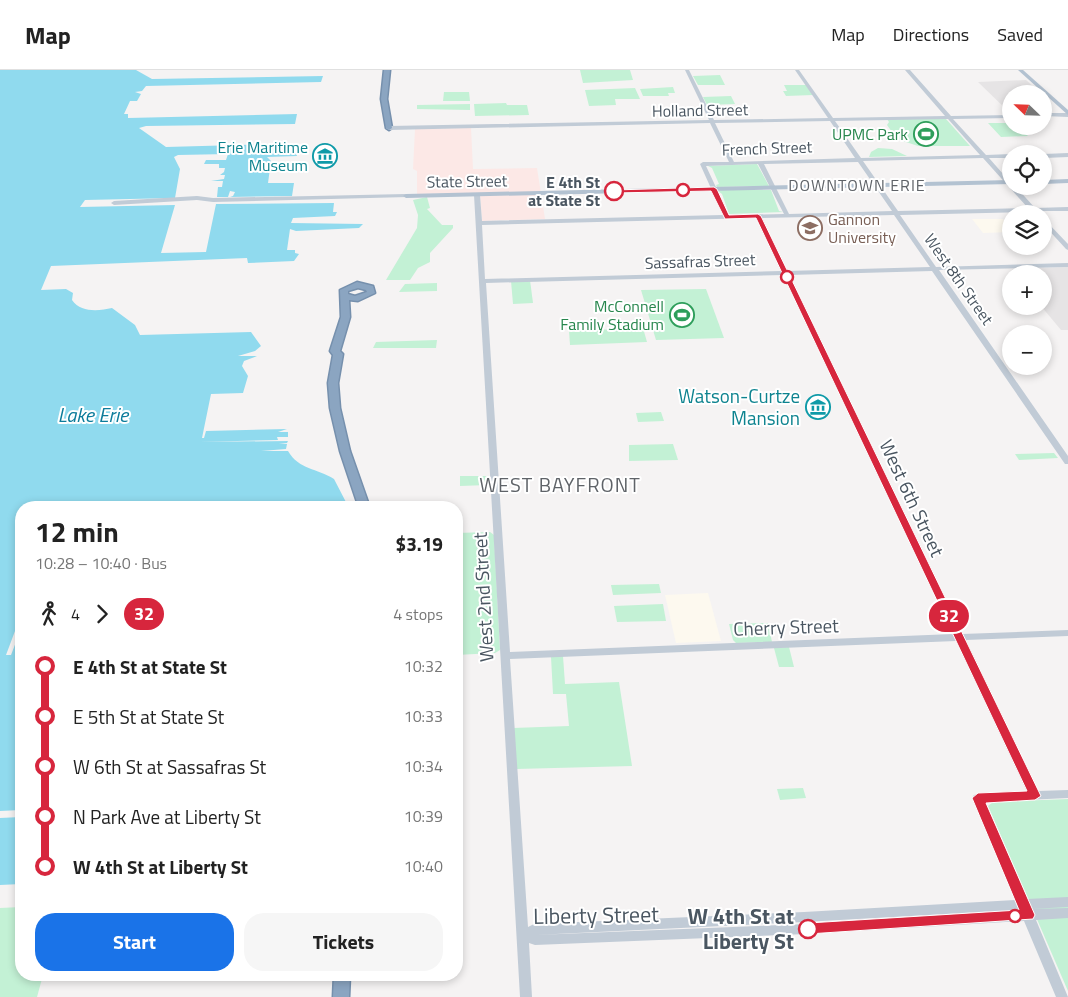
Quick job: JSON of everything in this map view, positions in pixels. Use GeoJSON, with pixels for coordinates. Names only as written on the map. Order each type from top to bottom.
{"type":"FeatureCollection","features":[{"type":"Feature","properties":{"kind":"highway"},"geometry":{"type":"LineString","coordinates":[[387,70],[384,99],[389,128]]}},
{"type":"Feature","properties":{"kind":"highway"},"geometry":{"type":"LineString","coordinates":[[338,354],[335,351],[346,319],[347,307],[342,292],[346,288],[360,285],[370,288],[372,292],[354,305],[351,326],[344,338],[341,352],[338,354],[333,391],[336,415],[346,454],[363,501]]}},
{"type":"Feature","properties":{"kind":"highway"},"geometry":{"type":"LineString","coordinates":[[343,295],[352,298],[363,298]]}},
{"type":"Feature","properties":{"kind":"highway"},"geometry":{"type":"LineString","coordinates":[[341,997],[342,981]]}},
{"type":"Feature","properties":{"kind":"main road"},"geometry":{"type":"LineString","coordinates":[[1020,70],[1068,114]]}},
{"type":"Feature","properties":{"kind":"main road"},"geometry":{"type":"LineString","coordinates":[[1052,182],[1068,181]]}},
{"type":"Feature","properties":{"kind":"main road","name":"State Street"},"geometry":{"type":"LineString","coordinates":[[406,196],[1002,184]]}},
{"type":"Feature","properties":{"kind":"street"},"geometry":{"type":"LineString","coordinates":[[687,70],[732,163]]}},
{"type":"Feature","properties":{"kind":"street","name":"West 8th Street"},"geometry":{"type":"LineString","coordinates":[[797,70],[1068,462]]}},
{"type":"Feature","properties":{"kind":"street"},"geometry":{"type":"LineString","coordinates":[[907,70],[1002,174]]}},
{"type":"Feature","properties":{"kind":"street"},"geometry":{"type":"LineString","coordinates":[[1052,115],[1068,114]]}},
{"type":"Feature","properties":{"kind":"street","name":"Holland Street"},"geometry":{"type":"LineString","coordinates":[[389,128],[1002,116]]}},
{"type":"Feature","properties":{"kind":"street"},"geometry":{"type":"LineString","coordinates":[[1052,156],[1068,155]]}},
{"type":"Feature","properties":{"kind":"street","name":"French Street"},"geometry":{"type":"LineString","coordinates":[[703,164],[1002,156]]}},
{"type":"Feature","properties":{"kind":"street"},"geometry":{"type":"LineString","coordinates":[[760,162],[787,215]]}},
{"type":"Feature","properties":{"kind":"street"},"geometry":{"type":"LineString","coordinates":[[703,164],[727,217]]}},
{"type":"Feature","properties":{"kind":"street","name":"West 2nd Street"},"geometry":{"type":"LineString","coordinates":[[477,195],[526,997]]}},
{"type":"Feature","properties":{"kind":"street"},"geometry":{"type":"LineString","coordinates":[[1020,195],[1029,205]]}},
{"type":"Feature","properties":{"kind":"street","name":"State Street"},"geometry":{"type":"LineString","coordinates":[[373,197],[216,201],[193,204],[114,203],[121,201],[197,198],[214,200],[406,196]]}},
{"type":"Feature","properties":{"kind":"street"},"geometry":{"type":"LineString","coordinates":[[355,205],[356,201],[362,198]]}},
{"type":"Feature","properties":{"kind":"street"},"geometry":{"type":"LineString","coordinates":[[1052,210],[1068,209]]}},
{"type":"Feature","properties":{"kind":"street"},"geometry":{"type":"LineString","coordinates":[[479,223],[787,215],[1002,212]]}},
{"type":"Feature","properties":{"kind":"street","name":"West 6th Street"},"geometry":{"type":"LineString","coordinates":[[758,216],[1035,796]]}},
{"type":"Feature","properties":{"kind":"street"},"geometry":{"type":"LineString","coordinates":[[1052,231],[1068,248]]}},
{"type":"Feature","properties":{"kind":"street","name":"Sassafras Street"},"geometry":{"type":"LineString","coordinates":[[482,281],[1068,265]]}},
{"type":"Feature","properties":{"kind":"street","name":"Cherry Street"},"geometry":{"type":"LineString","coordinates":[[505,656],[1068,633]]}},
{"type":"Feature","properties":{"kind":"street"},"geometry":{"type":"LineString","coordinates":[[1062,997],[978,798],[1068,794]]}},
{"type":"Feature","properties":{"kind":"street","name":"Liberty Street"},"geometry":{"type":"LineString","coordinates":[[523,936],[535,940],[806,929],[1026,910],[1068,902]]}},
{"type":"Feature","properties":{"kind":"street","name":"Liberty Street"},"geometry":{"type":"LineString","coordinates":[[1026,910],[1068,913]]}},
{"type":"Feature","properties":{"kind":"shaded area"},"geometry":{"type":"Polygon","coordinates":[[[1026,80],[1032,85],[1002,85],[1002,105],[978,82],[1026,80]]]}},
{"type":"Feature","properties":{"kind":"shaded area"},"geometry":{"type":"Polygon","coordinates":[[[471,128],[473,169],[537,168],[545,219],[482,221],[480,193],[417,194],[417,171],[413,169],[415,129],[471,128]]]}},
{"type":"Feature","properties":{"kind":"shaded area"},"geometry":{"type":"Polygon","coordinates":[[[972,219],[1002,219],[1002,232],[983,233],[972,219]]]}},
{"type":"Feature","properties":{"kind":"shaded area"},"geometry":{"type":"Polygon","coordinates":[[[1068,267],[1068,330],[1061,330],[1048,315],[1052,315],[1052,268],[1068,267]]]}},
{"type":"Feature","properties":{"kind":"shaded area"},"geometry":{"type":"Polygon","coordinates":[[[708,593],[721,641],[676,643],[665,595],[708,593]]]}},
{"type":"Feature","properties":{"kind":"green space"},"geometry":{"type":"Polygon","coordinates":[[[580,70],[630,70],[633,80],[583,83],[580,70]]]}},
{"type":"Feature","properties":{"kind":"green space"},"geometry":{"type":"Polygon","coordinates":[[[720,75],[725,85],[698,85],[693,76],[720,75]]]}},
{"type":"Feature","properties":{"kind":"green space"},"geometry":{"type":"Polygon","coordinates":[[[784,85],[806,85],[813,95],[786,96],[783,91],[787,91],[784,85]]]}},
{"type":"Feature","properties":{"kind":"green space"},"geometry":{"type":"Polygon","coordinates":[[[673,87],[675,93],[668,93],[669,96],[643,96],[640,89],[673,87]]]}},
{"type":"Feature","properties":{"kind":"green space"},"geometry":{"type":"Polygon","coordinates":[[[635,88],[640,99],[615,99],[616,105],[589,106],[585,90],[635,88]]]}},
{"type":"Feature","properties":{"kind":"green space"},"geometry":{"type":"Polygon","coordinates":[[[444,92],[469,92],[470,101],[443,101],[444,92]]]}},
{"type":"Feature","properties":{"kind":"green space"},"geometry":{"type":"Polygon","coordinates":[[[731,96],[735,104],[707,105],[703,97],[731,96]]]}},
{"type":"Feature","properties":{"kind":"green space"},"geometry":{"type":"Polygon","coordinates":[[[506,103],[507,105],[527,105],[529,115],[475,116],[474,104],[506,103]]]}},
{"type":"Feature","properties":{"kind":"green space"},"geometry":{"type":"Polygon","coordinates":[[[470,104],[470,110],[417,109],[417,105],[470,104]]]}},
{"type":"Feature","properties":{"kind":"green space","name":"UPMC Park"},"geometry":{"type":"Polygon","coordinates":[[[887,119],[946,119],[970,146],[918,146],[897,139],[887,125],[889,122],[887,119]]]}},
{"type":"Feature","properties":{"kind":"green space"},"geometry":{"type":"Polygon","coordinates":[[[988,123],[1002,123],[1002,135],[1028,136],[1001,137],[988,123]]]}},
{"type":"Feature","properties":{"kind":"green space"},"geometry":{"type":"Polygon","coordinates":[[[878,148],[892,149],[907,156],[869,157],[871,152],[878,148]]]}},
{"type":"Feature","properties":{"kind":"green space"},"geometry":{"type":"Polygon","coordinates":[[[757,164],[769,186],[717,187],[716,185],[719,184],[712,168],[708,166],[757,164]]]}},
{"type":"Feature","properties":{"kind":"green space"},"geometry":{"type":"Polygon","coordinates":[[[771,190],[779,211],[783,212],[729,214],[722,194],[718,191],[771,190]]]}},
{"type":"Feature","properties":{"kind":"green space"},"geometry":{"type":"Polygon","coordinates":[[[427,197],[430,208],[427,209],[442,225],[453,225],[453,228],[430,253],[430,262],[418,268],[410,280],[386,280],[417,228],[418,215],[413,200],[427,197]]]}},
{"type":"Feature","properties":{"kind":"green space"},"geometry":{"type":"Polygon","coordinates":[[[530,280],[533,303],[513,304],[511,281],[530,280]]]}},
{"type":"Feature","properties":{"kind":"green space"},"geometry":{"type":"Polygon","coordinates":[[[437,283],[437,291],[399,292],[405,284],[437,283]]]}},
{"type":"Feature","properties":{"kind":"green space","name":"McConnell Family Stadium"},"geometry":{"type":"Polygon","coordinates":[[[706,289],[724,338],[656,340],[641,290],[706,289]]]}},
{"type":"Feature","properties":{"kind":"green space"},"geometry":{"type":"Polygon","coordinates":[[[643,328],[647,342],[570,345],[569,331],[643,328]]]}},
{"type":"Feature","properties":{"kind":"green space"},"geometry":{"type":"Polygon","coordinates":[[[437,340],[436,348],[373,348],[376,342],[437,340]]]}},
{"type":"Feature","properties":{"kind":"green space"},"geometry":{"type":"Polygon","coordinates":[[[661,412],[664,421],[638,422],[636,413],[661,412]]]}},
{"type":"Feature","properties":{"kind":"green space"},"geometry":{"type":"Polygon","coordinates":[[[673,444],[678,460],[629,461],[629,445],[673,444]]]}},
{"type":"Feature","properties":{"kind":"green space"},"geometry":{"type":"Polygon","coordinates":[[[1054,453],[1058,458],[1019,460],[1015,454],[1054,453]]]}},
{"type":"Feature","properties":{"kind":"green space"},"geometry":{"type":"Polygon","coordinates":[[[460,476],[488,476],[488,485],[460,486],[460,476]]]}},
{"type":"Feature","properties":{"kind":"green space"},"geometry":{"type":"Polygon","coordinates":[[[490,532],[494,535],[500,650],[495,653],[463,655],[463,533],[490,532]]]}},
{"type":"Feature","properties":{"kind":"green space"},"geometry":{"type":"Polygon","coordinates":[[[659,584],[661,593],[613,595],[611,585],[659,584]]]}},
{"type":"Feature","properties":{"kind":"green space"},"geometry":{"type":"Polygon","coordinates":[[[663,604],[666,621],[617,622],[614,606],[663,604]]]}},
{"type":"Feature","properties":{"kind":"green space"},"geometry":{"type":"Polygon","coordinates":[[[768,623],[772,642],[736,643],[733,640],[729,624],[768,623]]]}},
{"type":"Feature","properties":{"kind":"green space"},"geometry":{"type":"Polygon","coordinates":[[[789,647],[794,667],[779,667],[774,648],[789,647]]]}},
{"type":"Feature","properties":{"kind":"green space"},"geometry":{"type":"Polygon","coordinates":[[[563,656],[565,684],[619,682],[632,766],[516,769],[513,728],[569,726],[566,694],[553,694],[551,657],[563,656]]]}},
{"type":"Feature","properties":{"kind":"green space"},"geometry":{"type":"Polygon","coordinates":[[[803,788],[806,798],[780,800],[777,789],[803,788]]]}},
{"type":"Feature","properties":{"kind":"green space"},"geometry":{"type":"Polygon","coordinates":[[[1068,799],[1068,991],[988,806],[993,802],[1068,799]]]}},
{"type":"Feature","properties":{"kind":"green space"},"geometry":{"type":"Polygon","coordinates":[[[15,907],[15,981],[41,981],[37,997],[0,997],[0,908],[15,907]]]}},
{"type":"Feature","properties":{"kind":"water","name":"Lake Erie"},"geometry":{"type":"Polygon","coordinates":[[[0,70],[136,70],[152,79],[323,76],[321,82],[146,86],[142,91],[135,92],[141,94],[137,101],[130,101],[124,114],[128,114],[128,118],[297,114],[295,124],[146,126],[139,128],[166,147],[272,144],[272,146],[296,153],[297,156],[267,157],[271,161],[268,183],[294,183],[292,196],[230,197],[235,192],[230,191],[228,197],[217,197],[218,187],[222,187],[223,181],[211,181],[224,179],[225,175],[220,175],[224,172],[225,168],[219,168],[219,164],[204,164],[206,160],[226,160],[228,154],[178,155],[174,157],[180,169],[175,198],[85,200],[80,207],[175,205],[161,253],[206,252],[216,204],[334,203],[333,212],[337,212],[335,216],[293,218],[291,223],[363,224],[359,228],[296,231],[290,229],[287,250],[295,250],[295,253],[299,254],[294,261],[248,263],[247,258],[51,266],[41,290],[66,289],[73,293],[72,300],[85,309],[102,310],[112,308],[135,325],[140,335],[251,332],[261,346],[255,351],[238,356],[257,356],[244,361],[242,366],[248,376],[243,393],[211,394],[202,438],[204,438],[206,431],[287,429],[278,432],[288,432],[288,437],[277,437],[278,440],[199,442],[288,441],[287,443],[279,443],[287,444],[286,449],[261,451],[288,451],[297,462],[334,479],[345,501],[15,501],[15,631],[6,655],[11,655],[15,645],[15,810],[0,811],[0,70]]]}},
{"type":"Feature","properties":{"kind":"water"},"geometry":{"type":"Polygon","coordinates":[[[15,817],[15,884],[0,885],[0,818],[15,817]]]}},
{"type":"Feature","properties":{"kind":"bus line","name":"32"},"geometry":{"type":"LineString","coordinates":[[614,191],[714,189],[727,217],[758,216],[1035,796],[978,798],[1028,915],[808,929]]}},
{"type":"Feature","properties":{"kind":"place","name":"UPMC Park"},"geometry":{"type":"Point","coordinates":[926,134]}},
{"type":"Feature","properties":{"kind":"place","name":"Erie Maritime Museum"},"geometry":{"type":"Point","coordinates":[325,156]}},
{"type":"Feature","properties":{"kind":"place","name":"E 4th St at State St"},"geometry":{"type":"Point","coordinates":[614,191]}},
{"type":"Feature","properties":{"kind":"place","name":"Gannon University"},"geometry":{"type":"Point","coordinates":[810,228]}},
{"type":"Feature","properties":{"kind":"place","name":"McConnell Family Stadium"},"geometry":{"type":"Point","coordinates":[682,315]}},
{"type":"Feature","properties":{"kind":"place","name":"Watson-Curtze Mansion"},"geometry":{"type":"Point","coordinates":[818,407]}},
{"type":"Feature","properties":{"kind":"place","name":"W 4th St at Liberty St"},"geometry":{"type":"Point","coordinates":[808,929]}},
{"type":"Feature","properties":{"kind":"district","name":"DOWNTOWN ERIE"},"geometry":{"type":"Point","coordinates":[857,185]}},
{"type":"Feature","properties":{"kind":"district","name":"WEST BAYFRONT"},"geometry":{"type":"Point","coordinates":[560,485]}}]}
